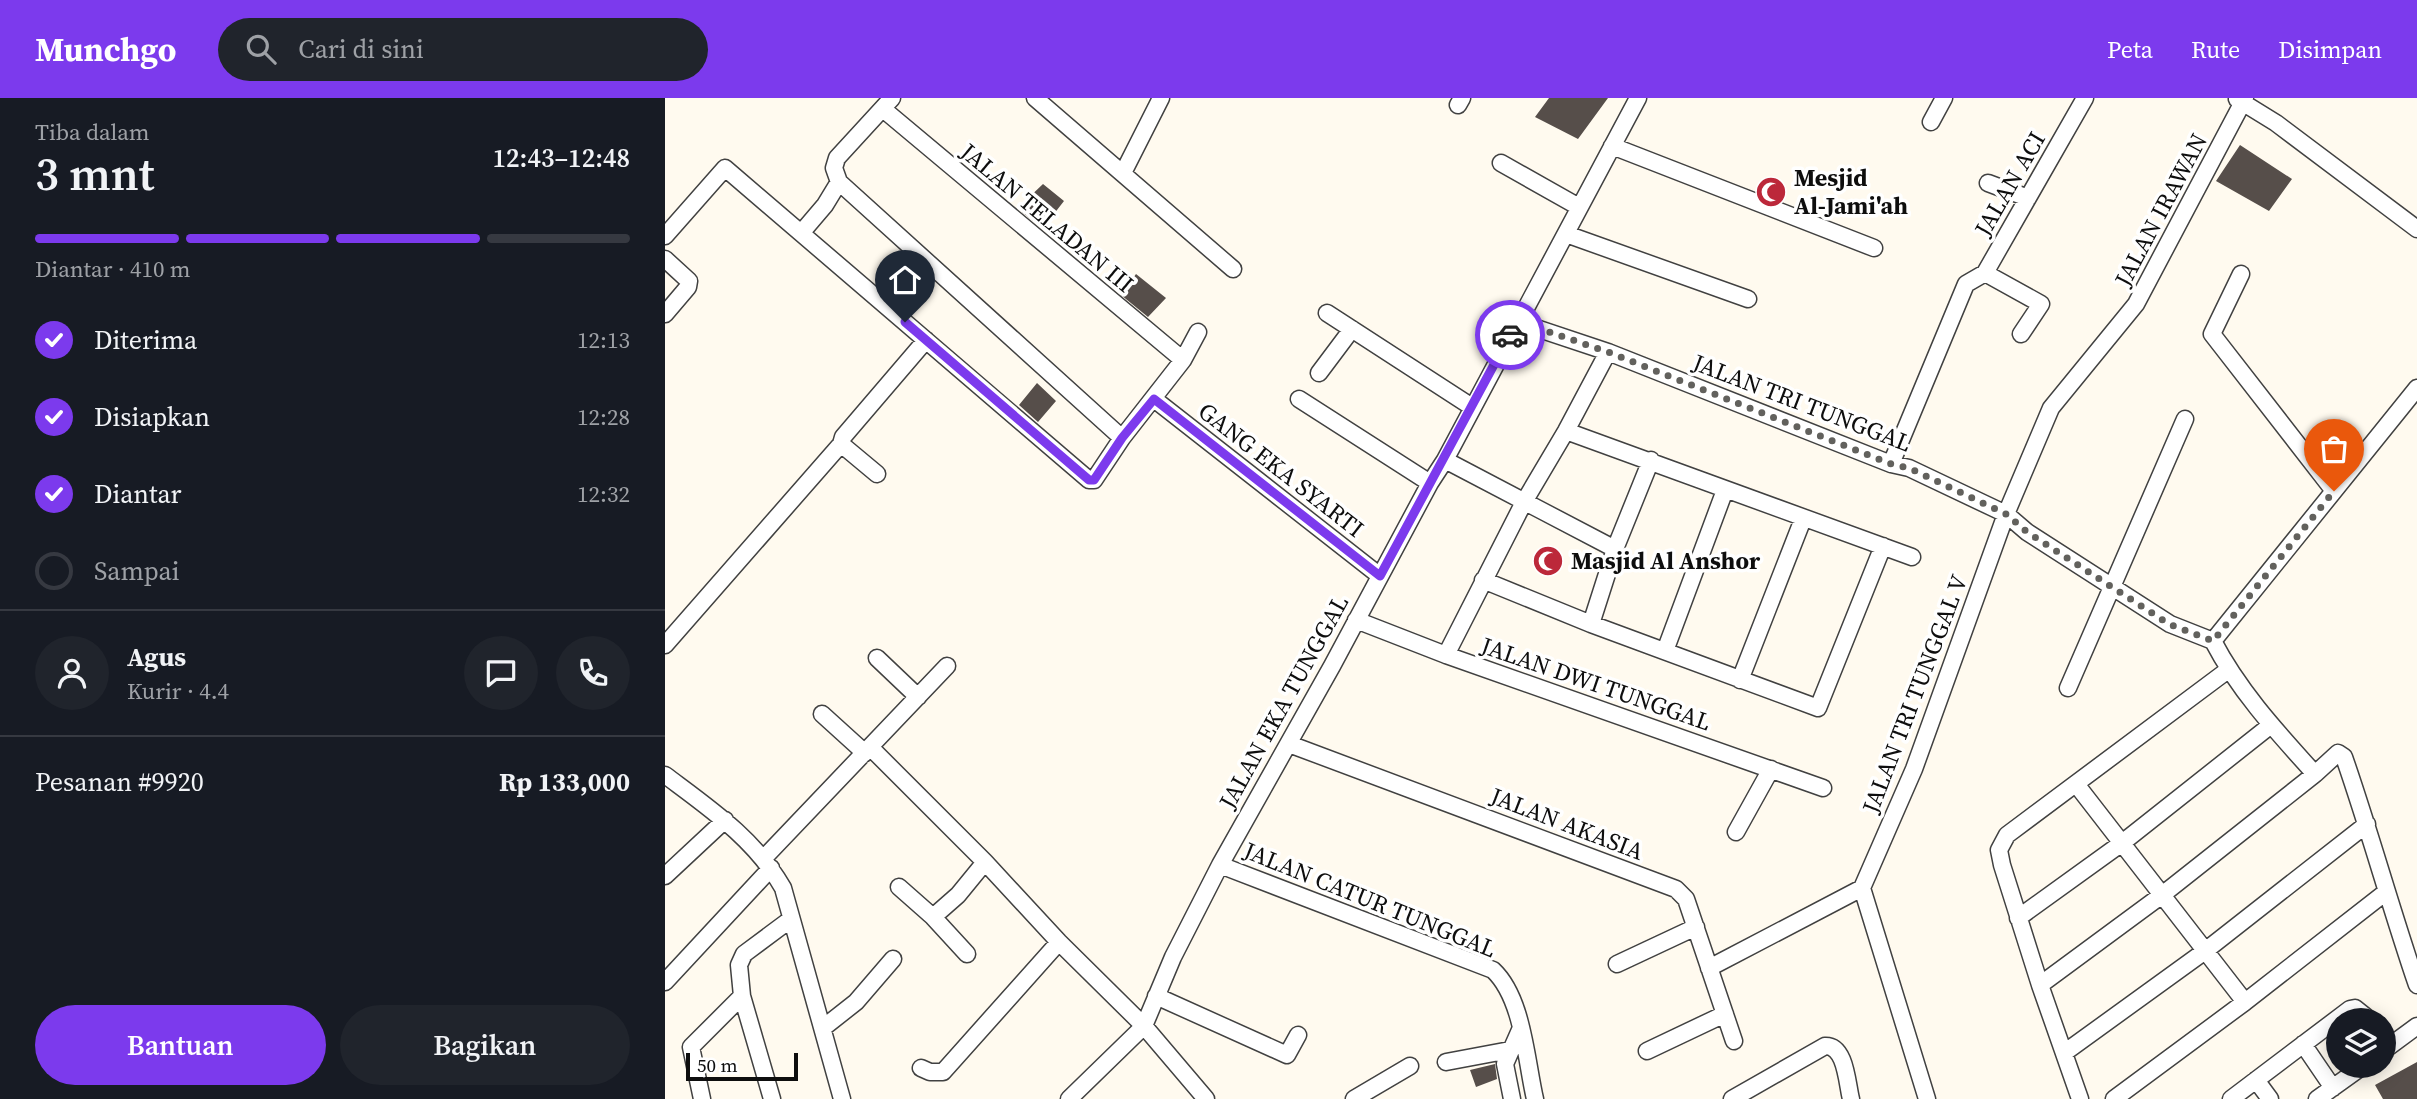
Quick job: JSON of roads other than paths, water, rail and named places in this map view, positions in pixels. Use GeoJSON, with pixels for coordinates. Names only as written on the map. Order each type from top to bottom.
{"type":"FeatureCollection","features":[{"type":"Feature","properties":{"kind":"street"},"geometry":{"type":"LineString","coordinates":[[1035,98],[1233,269]]}},
{"type":"Feature","properties":{"kind":"street"},"geometry":{"type":"LineString","coordinates":[[1123,173],[1161,98]]}},
{"type":"Feature","properties":{"kind":"street","name":"JALAN EKA TUNGGAL"},"geometry":{"type":"LineString","coordinates":[[1143,1026],[1220,865],[1445,460],[1638,98]]}},
{"type":"Feature","properties":{"kind":"street"},"geometry":{"type":"LineString","coordinates":[[1931,122],[1944,98]]}},
{"type":"Feature","properties":{"kind":"street","name":"JALAN ACI"},"geometry":{"type":"LineString","coordinates":[[1891,464],[1966,284],[1985,273],[2085,98]]}},
{"type":"Feature","properties":{"kind":"street"},"geometry":{"type":"LineString","coordinates":[[2241,100],[2276,123],[2417,229]]}},
{"type":"Feature","properties":{"kind":"street","name":"JALAN IRAWAN"},"geometry":{"type":"LineString","coordinates":[[2006,514],[2051,408],[2136,304],[2241,100]]}},
{"type":"Feature","properties":{"kind":"street"},"geometry":{"type":"LineString","coordinates":[[888,104],[837,158],[834,167],[839,182],[1122,438]]}},
{"type":"Feature","properties":{"kind":"street","name":"JALAN TELADAN III"},"geometry":{"type":"LineString","coordinates":[[888,104],[1183,360]]}},
{"type":"Feature","properties":{"kind":"street"},"geometry":{"type":"LineString","coordinates":[[1612,146],[1874,248]]}},
{"type":"Feature","properties":{"kind":"street"},"geometry":{"type":"LineString","coordinates":[[1501,163],[1579,207]]}},
{"type":"Feature","properties":{"kind":"street"},"geometry":{"type":"LineString","coordinates":[[665,236],[725,168],[1089,480],[1094,480],[1122,438],[1183,360],[1198,332]]}},
{"type":"Feature","properties":{"kind":"street"},"geometry":{"type":"LineString","coordinates":[[802,232],[825,205],[839,182]]}},
{"type":"Feature","properties":{"kind":"street"},"geometry":{"type":"LineString","coordinates":[[1988,183],[2028,198]]}},
{"type":"Feature","properties":{"kind":"street"},"geometry":{"type":"LineString","coordinates":[[1566,234],[1748,299]]}},
{"type":"Feature","properties":{"kind":"street"},"geometry":{"type":"LineString","coordinates":[[665,259],[689,281],[688,288],[665,314]]}},
{"type":"Feature","properties":{"kind":"street"},"geometry":{"type":"LineString","coordinates":[[1985,273],[2041,304],[2021,334]]}},
{"type":"Feature","properties":{"kind":"street"},"geometry":{"type":"LineString","coordinates":[[2241,274],[2212,334],[2334,491]]}},
{"type":"Feature","properties":{"kind":"street"},"geometry":{"type":"LineString","coordinates":[[1327,313],[1472,407]]}},
{"type":"Feature","properties":{"kind":"street","name":"JALAN TRI TUNGGAL"},"geometry":{"type":"LineString","coordinates":[[1517,321],[1608,352],[1891,464],[1909,468],[2006,514],[2027,532],[2169,624],[2213,641]]}},
{"type":"Feature","properties":{"kind":"street"},"geometry":{"type":"LineString","coordinates":[[1319,373],[1352,329]]}},
{"type":"Feature","properties":{"kind":"street"},"geometry":{"type":"LineString","coordinates":[[665,645],[841,444],[843,437],[926,340]]}},
{"type":"Feature","properties":{"kind":"street"},"geometry":{"type":"LineString","coordinates":[[1446,655],[1524,502],[1608,352]]}},
{"type":"Feature","properties":{"kind":"street"},"geometry":{"type":"LineString","coordinates":[[2315,774],[2271,726],[2228,670],[2213,641],[2416,392]]}},
{"type":"Feature","properties":{"kind":"street","name":"GANG EKA SYARTI"},"geometry":{"type":"LineString","coordinates":[[1154,399],[1380,576]]}},
{"type":"Feature","properties":{"kind":"street"},"geometry":{"type":"LineString","coordinates":[[1299,399],[1430,483]]}},
{"type":"Feature","properties":{"kind":"street"},"geometry":{"type":"LineString","coordinates":[[2068,688],[2185,419]]}},
{"type":"Feature","properties":{"kind":"street"},"geometry":{"type":"LineString","coordinates":[[1566,431],[1912,557]]}},
{"type":"Feature","properties":{"kind":"street"},"geometry":{"type":"LineString","coordinates":[[841,444],[877,474]]}},
{"type":"Feature","properties":{"kind":"street"},"geometry":{"type":"LineString","coordinates":[[1445,460],[1615,550]]}},
{"type":"Feature","properties":{"kind":"street"},"geometry":{"type":"LineString","coordinates":[[1591,624],[1615,550],[1651,460]]}},
{"type":"Feature","properties":{"kind":"street"},"geometry":{"type":"LineString","coordinates":[[1665,651],[1725,490]]}},
{"type":"Feature","properties":{"kind":"street","name":"JALAN TRI TUNGGAL V"},"geometry":{"type":"LineString","coordinates":[[1862,888],[1914,769],[2006,514]]}},
{"type":"Feature","properties":{"kind":"street"},"geometry":{"type":"LineString","coordinates":[[1740,680],[1803,519]]}},
{"type":"Feature","properties":{"kind":"street"},"geometry":{"type":"LineString","coordinates":[[1483,580],[1591,624],[1818,708],[1883,546]]}},
{"type":"Feature","properties":{"kind":"street","name":"JALAN DWI TUNGGAL"},"geometry":{"type":"LineString","coordinates":[[1356,620],[1446,655],[1823,788]]}},
{"type":"Feature","properties":{"kind":"street"},"geometry":{"type":"LineString","coordinates":[[877,658],[918,697]]}},
{"type":"Feature","properties":{"kind":"street"},"geometry":{"type":"LineString","coordinates":[[665,982],[868,750],[947,666]]}},
{"type":"Feature","properties":{"kind":"street"},"geometry":{"type":"LineString","coordinates":[[2080,1099],[2018,918],[1999,850],[2007,835],[2228,670]]}},
{"type":"Feature","properties":{"kind":"street"},"geometry":{"type":"LineString","coordinates":[[823,714],[868,750],[985,862],[1059,942],[1143,1026],[1203,1098]]}},
{"type":"Feature","properties":{"kind":"street"},"geometry":{"type":"LineString","coordinates":[[2018,918],[2122,843],[2271,726]]}},
{"type":"Feature","properties":{"kind":"street","name":"JALAN AKASIA"},"geometry":{"type":"LineString","coordinates":[[1289,744],[1676,889],[1686,899],[1734,1041]]}},
{"type":"Feature","properties":{"kind":"street"},"geometry":{"type":"LineString","coordinates":[[2040,985],[2162,895],[2338,753],[2341,754],[2367,824],[2417,985]]}},
{"type":"Feature","properties":{"kind":"street"},"geometry":{"type":"LineString","coordinates":[[1735,832],[1771,769]]}},
{"type":"Feature","properties":{"kind":"street"},"geometry":{"type":"LineString","coordinates":[[665,775],[725,820],[767,864],[783,888],[842,1099]]}},
{"type":"Feature","properties":{"kind":"street"},"geometry":{"type":"LineString","coordinates":[[2076,785],[2245,1002]]}},
{"type":"Feature","properties":{"kind":"street"},"geometry":{"type":"LineString","coordinates":[[667,871],[725,820]]}},
{"type":"Feature","properties":{"kind":"street"},"geometry":{"type":"LineString","coordinates":[[2064,1054],[2205,951],[2367,824]]}},
{"type":"Feature","properties":{"kind":"street"},"geometry":{"type":"LineString","coordinates":[[933,917],[958,895],[985,862]]}},
{"type":"Feature","properties":{"kind":"street","name":"JALAN CATUR TUNGGAL"},"geometry":{"type":"LineString","coordinates":[[1220,865],[1493,970],[1515,1003],[1535,1099]]}},
{"type":"Feature","properties":{"kind":"street"},"geometry":{"type":"LineString","coordinates":[[899,887],[933,917],[967,954]]}},
{"type":"Feature","properties":{"kind":"street"},"geometry":{"type":"LineString","coordinates":[[1710,968],[1862,888],[1927,1099]]}},
{"type":"Feature","properties":{"kind":"street"},"geometry":{"type":"LineString","coordinates":[[2114,1099],[2245,1002],[2386,892]]}},
{"type":"Feature","properties":{"kind":"street"},"geometry":{"type":"LineString","coordinates":[[772,1099],[742,996],[739,965],[744,954],[791,919]]}},
{"type":"Feature","properties":{"kind":"street"},"geometry":{"type":"LineString","coordinates":[[1617,964],[1696,927]]}},
{"type":"Feature","properties":{"kind":"street"},"geometry":{"type":"LineString","coordinates":[[921,1068],[930,1072],[943,1072],[1059,942]]}},
{"type":"Feature","properties":{"kind":"street"},"geometry":{"type":"LineString","coordinates":[[823,1028],[856,1002],[893,959]]}},
{"type":"Feature","properties":{"kind":"street"},"geometry":{"type":"LineString","coordinates":[[702,1099],[691,1047],[742,996]]}},
{"type":"Feature","properties":{"kind":"street"},"geometry":{"type":"LineString","coordinates":[[1156,996],[1287,1055],[1298,1035]]}},
{"type":"Feature","properties":{"kind":"street"},"geometry":{"type":"LineString","coordinates":[[1647,1051],[1725,1014]]}},
{"type":"Feature","properties":{"kind":"street"},"geometry":{"type":"LineString","coordinates":[[1069,1099],[1143,1026]]}},
{"type":"Feature","properties":{"kind":"street"},"geometry":{"type":"LineString","coordinates":[[2396,1038],[2417,1026]]}},
{"type":"Feature","properties":{"kind":"street"},"geometry":{"type":"LineString","coordinates":[[2231,1099],[2326,1027]]}},
{"type":"Feature","properties":{"kind":"street"},"geometry":{"type":"LineString","coordinates":[[1512,1099],[1505,1064],[1520,1030]]}},
{"type":"Feature","properties":{"kind":"street"},"geometry":{"type":"LineString","coordinates":[[2303,1044],[2333,1088]]}},
{"type":"Feature","properties":{"kind":"street"},"geometry":{"type":"LineString","coordinates":[[1732,1099],[1825,1046],[1836,1049],[1843,1063],[1850,1097]]}},
{"type":"Feature","properties":{"kind":"street"},"geometry":{"type":"LineString","coordinates":[[1446,1062],[1510,1050]]}},
{"type":"Feature","properties":{"kind":"street"},"geometry":{"type":"LineString","coordinates":[[1354,1099],[1410,1066]]}},
{"type":"Feature","properties":{"kind":"street"},"geometry":{"type":"LineString","coordinates":[[2317,1099],[2347,1078]]}},
{"type":"Feature","properties":{"kind":"street"},"geometry":{"type":"LineString","coordinates":[[2256,1080],[2270,1099]]}},
{"type":"Feature","properties":{"kind":"place","name":"Mesjid Al-Jami'ah"},"geometry":{"type":"Point","coordinates":[1771,192]}},
{"type":"Feature","properties":{"kind":"place","name":"Masjid Al Anshor"},"geometry":{"type":"Point","coordinates":[1548,561]}}]}
